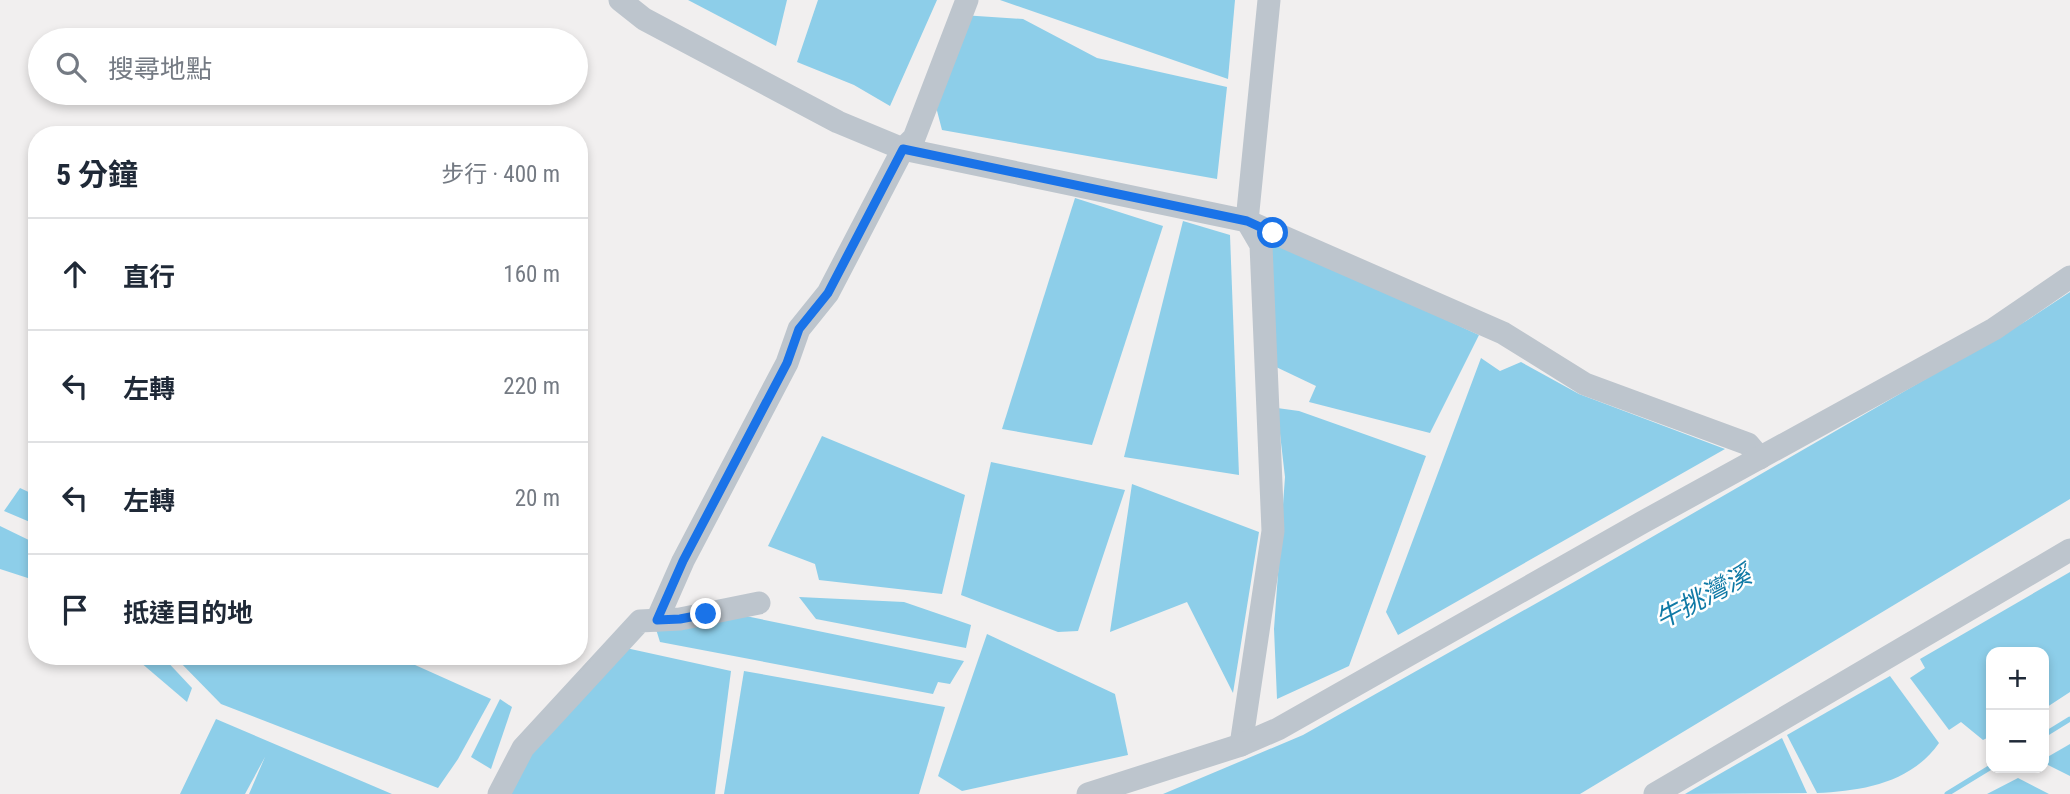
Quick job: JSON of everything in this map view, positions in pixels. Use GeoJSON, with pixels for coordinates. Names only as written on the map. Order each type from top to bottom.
{"type":"FeatureCollection","features":[{"type":"Feature","properties":{"kind":"street"},"geometry":{"type":"LineString","coordinates":[[620,0],[644,19],[838,122],[903,149],[1247,221],[1503,332],[1585,384],[1748,444],[1760,458]]}},
{"type":"Feature","properties":{"kind":"street"},"geometry":{"type":"LineString","coordinates":[[657,620],[683,561],[787,363],[799,329],[828,293],[903,149],[914,138],[967,0]]}},
{"type":"Feature","properties":{"kind":"street"},"geometry":{"type":"LineString","coordinates":[[1241,745],[1273,531],[1261,245],[1247,221],[1269,0]]}},
{"type":"Feature","properties":{"kind":"street"},"geometry":{"type":"LineString","coordinates":[[1088,794],[1241,745],[1278,729],[1994,329],[2070,277]]}},
{"type":"Feature","properties":{"kind":"street"},"geometry":{"type":"LineString","coordinates":[[1655,794],[2070,551]]}},
{"type":"Feature","properties":{"kind":"street"},"geometry":{"type":"LineString","coordinates":[[499,794],[523,748],[640,621],[680,619],[759,603]]}},
{"type":"Feature","properties":{"kind":"water"},"geometry":{"type":"Polygon","coordinates":[[[688,0],[787,0],[776,46],[688,0]]]}},
{"type":"Feature","properties":{"kind":"water"},"geometry":{"type":"Polygon","coordinates":[[[818,0],[937,0],[890,106],[854,85],[797,62],[818,0]]]}},
{"type":"Feature","properties":{"kind":"water"},"geometry":{"type":"Polygon","coordinates":[[[1000,0],[1235,0],[1228,79],[1000,0]]]}},
{"type":"Feature","properties":{"kind":"water"},"geometry":{"type":"Polygon","coordinates":[[[962,15],[1023,19],[1097,58],[1227,87],[1217,179],[942,130],[935,103],[962,15]]]}},
{"type":"Feature","properties":{"kind":"water"},"geometry":{"type":"Polygon","coordinates":[[[1075,198],[1163,226],[1092,445],[1002,429],[1075,198]]]}},
{"type":"Feature","properties":{"kind":"water"},"geometry":{"type":"Polygon","coordinates":[[[1183,221],[1230,235],[1239,475],[1124,457],[1183,221]]]}},
{"type":"Feature","properties":{"kind":"water"},"geometry":{"type":"Polygon","coordinates":[[[1270,239],[1479,335],[1430,433],[1309,402],[1316,386],[1274,366],[1270,239]]]}},
{"type":"Feature","properties":{"kind":"water","name":"牛挑灣溪"},"geometry":{"type":"Polygon","coordinates":[[[2070,292],[2070,499],[1580,794],[1163,794],[1303,735],[2026,321],[2070,292]]]}},
{"type":"Feature","properties":{"kind":"water"},"geometry":{"type":"Polygon","coordinates":[[[1481,358],[1500,371],[1521,362],[1579,394],[1725,449],[1398,635],[1386,612],[1481,358]]]}},
{"type":"Feature","properties":{"kind":"water"},"geometry":{"type":"Polygon","coordinates":[[[1277,408],[1299,411],[1426,456],[1349,666],[1277,699],[1274,629],[1285,477],[1277,408]]]}},
{"type":"Feature","properties":{"kind":"water"},"geometry":{"type":"Polygon","coordinates":[[[822,436],[965,495],[942,594],[819,580],[815,564],[768,546],[822,436]]]}},
{"type":"Feature","properties":{"kind":"water"},"geometry":{"type":"Polygon","coordinates":[[[991,462],[1125,490],[1078,631],[1058,632],[961,595],[991,462]]]}},
{"type":"Feature","properties":{"kind":"water"},"geometry":{"type":"Polygon","coordinates":[[[1132,484],[1259,532],[1233,693],[1187,602],[1110,632],[1132,484]]]}},
{"type":"Feature","properties":{"kind":"water"},"geometry":{"type":"Polygon","coordinates":[[[20,488],[28,492],[28,521],[4,511],[20,488]]]}},
{"type":"Feature","properties":{"kind":"water"},"geometry":{"type":"Polygon","coordinates":[[[0,526],[28,540],[28,578],[0,569],[0,526]]]}},
{"type":"Feature","properties":{"kind":"water"},"geometry":{"type":"Polygon","coordinates":[[[2070,572],[2070,692],[2049,706],[2049,647],[1986,647],[1986,738],[1983,740],[1961,722],[1949,730],[1910,678],[1925,668],[1920,659],[2070,572]]]}},
{"type":"Feature","properties":{"kind":"water"},"geometry":{"type":"Polygon","coordinates":[[[799,597],[904,602],[971,625],[966,648],[816,619],[799,597]]]}},
{"type":"Feature","properties":{"kind":"water"},"geometry":{"type":"Polygon","coordinates":[[[731,613],[964,661],[950,684],[938,682],[933,694],[660,642],[655,626],[731,613]]]}},
{"type":"Feature","properties":{"kind":"water"},"geometry":{"type":"Polygon","coordinates":[[[987,634],[1115,694],[1128,755],[962,791],[938,776],[987,634]]]}},
{"type":"Feature","properties":{"kind":"water"},"geometry":{"type":"Polygon","coordinates":[[[626,648],[731,671],[715,794],[511,794],[540,738],[626,648]]]}},
{"type":"Feature","properties":{"kind":"water"},"geometry":{"type":"Polygon","coordinates":[[[144,665],[170,665],[192,688],[187,702],[144,665]]]}},
{"type":"Feature","properties":{"kind":"water"},"geometry":{"type":"Polygon","coordinates":[[[183,665],[415,665],[491,699],[458,759],[438,788],[221,704],[183,665]]]}},
{"type":"Feature","properties":{"kind":"water"},"geometry":{"type":"Polygon","coordinates":[[[744,671],[945,707],[919,794],[724,794],[744,671]]]}},
{"type":"Feature","properties":{"kind":"water"},"geometry":{"type":"Polygon","coordinates":[[[1890,676],[1939,743],[1928,757],[1900,776],[1868,787],[1817,793],[1787,735],[1890,676]]]}},
{"type":"Feature","properties":{"kind":"water"},"geometry":{"type":"Polygon","coordinates":[[[500,699],[512,707],[491,769],[471,757],[500,699]]]}},
{"type":"Feature","properties":{"kind":"water"},"geometry":{"type":"Polygon","coordinates":[[[216,719],[392,794],[249,794],[265,757],[245,794],[180,794],[216,719]]]}},
{"type":"Feature","properties":{"kind":"water"},"geometry":{"type":"Polygon","coordinates":[[[1782,738],[1807,793],[1685,794],[1782,738]]]}},
{"type":"Feature","properties":{"kind":"water"},"geometry":{"type":"Polygon","coordinates":[[[2070,744],[2070,776],[2049,766],[2049,756],[2070,744]]]}},
{"type":"Feature","properties":{"kind":"water"},"geometry":{"type":"Polygon","coordinates":[[[2018,778],[2049,794],[1987,794],[2018,778]]]}},
{"type":"Feature","properties":{"kind":"waterway"},"geometry":{"type":"LineString","coordinates":[[2049,732],[2070,719]]}},
{"type":"Feature","properties":{"kind":"waterway"},"geometry":{"type":"LineString","coordinates":[[1947,794],[1986,770]]}},
{"type":"Feature","properties":{"kind":"route"},"geometry":{"type":"LineString","coordinates":[[706,614],[657,620],[683,561],[787,363],[799,329],[828,293],[903,149],[1247,221],[1273,233]]}}]}
